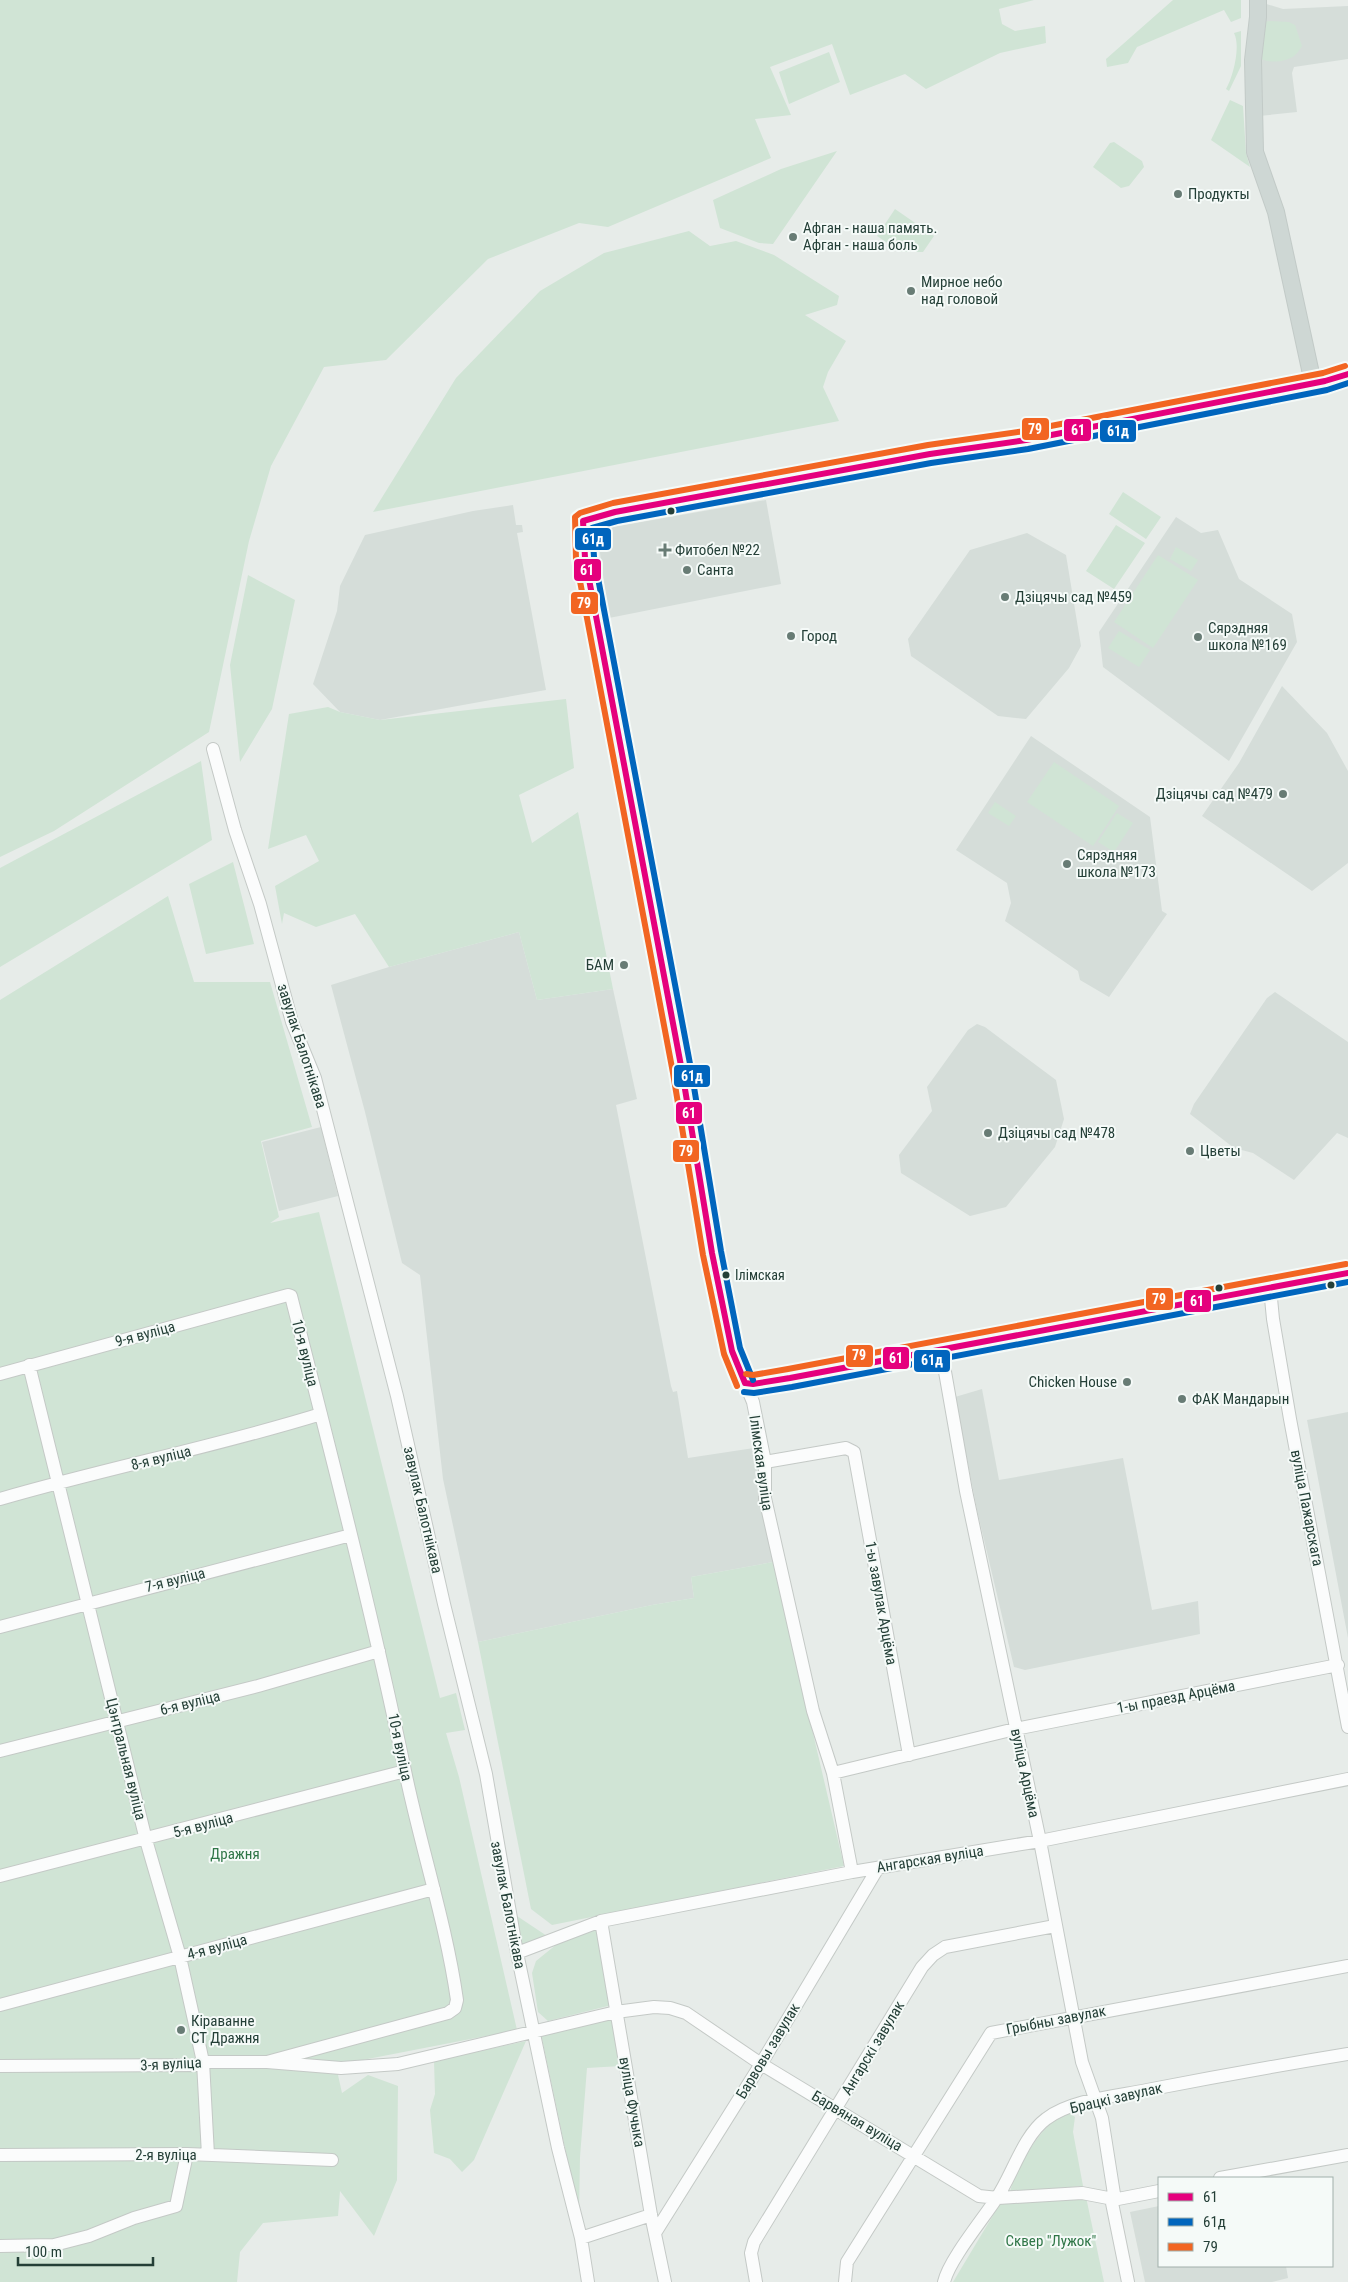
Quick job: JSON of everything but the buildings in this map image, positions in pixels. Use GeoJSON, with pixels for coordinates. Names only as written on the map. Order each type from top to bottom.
{"type":"FeatureCollection","features":[{"type":"Feature","properties":{"kind":"main road"},"geometry":{"type":"LineString","coordinates":[[1259,3],[1253,60],[1255,152],[1276,212],[1319,382],[1348,384]]}},
{"type":"Feature","properties":{"kind":"main road","name":"Ілімская вуліца"},"geometry":{"type":"LineString","coordinates":[[1319,382],[1348,374]]}},
{"type":"Feature","properties":{"kind":"street","name":"Ілімская вуліца"},"geometry":{"type":"LineString","coordinates":[[852,1872],[833,1773],[813,1711],[765,1498],[763,1480],[765,1462],[753,1402],[732,1351],[712,1253],[682,1071],[649,905],[585,558],[583,521],[615,512],[864,466],[1046,436],[1319,382]]}},
{"type":"Feature","properties":{"kind":"street","name":"завулак Балотнікава"},"geometry":{"type":"LineString","coordinates":[[213,749],[235,830],[260,904],[292,1022],[315,1078],[397,1396],[444,1604],[486,1774],[517,1953],[558,2148],[581,2238],[588,2282]]}},
{"type":"Feature","properties":{"kind":"street"},"geometry":{"type":"LineString","coordinates":[[745,1383],[753,1384],[1348,1273]]}},
{"type":"Feature","properties":{"kind":"street","name":"вуліца Пажарскага"},"geometry":{"type":"LineString","coordinates":[[1270,1288],[1273,1319],[1290,1419],[1338,1665],[1348,1727]]}},
{"type":"Feature","properties":{"kind":"street","name":"9-я вуліца"},"geometry":{"type":"LineString","coordinates":[[0,1374],[288,1295],[291,1296]]}},
{"type":"Feature","properties":{"kind":"street","name":"10-я вуліца"},"geometry":{"type":"LineString","coordinates":[[267,2062],[448,2013],[455,2008],[457,2000],[434,1889],[405,1771],[380,1650],[291,1296]]}},
{"type":"Feature","properties":{"kind":"street","name":"вуліца Арцёма"},"geometry":{"type":"LineString","coordinates":[[941,1349],[964,1485],[1040,1841],[1082,2062],[1102,2118],[1113,2199],[1128,2282]]}},
{"type":"Feature","properties":{"kind":"street","name":"Цэнтральная вуліца"},"geometry":{"type":"LineString","coordinates":[[29,1365],[146,1840],[180,1957],[203,2062],[208,2155]]}},
{"type":"Feature","properties":{"kind":"street","name":"8-я вуліца"},"geometry":{"type":"LineString","coordinates":[[0,1499],[57,1482],[265,1432],[321,1414]]}},
{"type":"Feature","properties":{"kind":"street","name":"1-ы завулак Арцёма"},"geometry":{"type":"LineString","coordinates":[[765,1462],[846,1448],[854,1452],[909,1755]]}},
{"type":"Feature","properties":{"kind":"street","name":"7-я вуліца"},"geometry":{"type":"LineString","coordinates":[[0,1626],[351,1535]]}},
{"type":"Feature","properties":{"kind":"street","name":"6-я вуліца"},"geometry":{"type":"LineString","coordinates":[[0,1751],[116,1720],[258,1686],[380,1650]]}},
{"type":"Feature","properties":{"kind":"street","name":"1-ы праезд Арцёма"},"geometry":{"type":"LineString","coordinates":[[1015,1729],[1338,1665]]}},
{"type":"Feature","properties":{"kind":"street"},"geometry":{"type":"LineString","coordinates":[[833,1773],[1015,1729]]}},
{"type":"Feature","properties":{"kind":"street","name":"5-я вуліца"},"geometry":{"type":"LineString","coordinates":[[0,1876],[146,1840],[405,1771]]}},
{"type":"Feature","properties":{"kind":"street","name":"Ангарская вуліца"},"geometry":{"type":"LineString","coordinates":[[517,1953],[600,1921],[852,1872],[1040,1841],[1348,1779]]}},
{"type":"Feature","properties":{"kind":"street","name":"Барвовы завулак"},"geometry":{"type":"LineString","coordinates":[[655,2233],[761,2064],[878,1868]]}},
{"type":"Feature","properties":{"kind":"street","name":"4-я вуліца"},"geometry":{"type":"LineString","coordinates":[[0,2005],[434,1889]]}},
{"type":"Feature","properties":{"kind":"street","name":"вуліца Фучыка"},"geometry":{"type":"LineString","coordinates":[[600,1921],[651,2215],[665,2282]]}},
{"type":"Feature","properties":{"kind":"street","name":"Ангарскі завулак"},"geometry":{"type":"LineString","coordinates":[[756,2282],[751,2253],[754,2242],[922,1967],[933,1955],[945,1947],[1055,1926]]}},
{"type":"Feature","properties":{"kind":"street","name":"Грыбны завулак"},"geometry":{"type":"LineString","coordinates":[[845,2282],[847,2262],[991,2033],[1348,1966]]}},
{"type":"Feature","properties":{"kind":"street","name":"Барвяная вуліца"},"geometry":{"type":"LineString","coordinates":[[534,2032],[616,2012],[654,2007],[670,2008],[686,2013],[761,2064],[979,2196],[998,2198],[1082,2193],[1113,2199]]}},
{"type":"Feature","properties":{"kind":"street","name":"3-я вуліца"},"geometry":{"type":"LineString","coordinates":[[0,2066],[197,2065],[203,2062],[267,2062],[341,2068],[398,2064],[534,2032]]}},
{"type":"Feature","properties":{"kind":"street","name":"Брацкі завулак"},"geometry":{"type":"LineString","coordinates":[[944,2282],[970,2235],[998,2198],[1039,2126],[1046,2119],[1064,2109],[1095,2101],[1246,2071],[1348,2054]]}},
{"type":"Feature","properties":{"kind":"street"},"geometry":{"type":"LineString","coordinates":[[0,2246],[54,2245],[89,2236],[134,2218],[176,2206],[188,2154]]}},
{"type":"Feature","properties":{"kind":"street","name":"2-я вуліца"},"geometry":{"type":"LineString","coordinates":[[0,2155],[188,2154],[332,2160]]}},
{"type":"Feature","properties":{"kind":"street"},"geometry":{"type":"LineString","coordinates":[[1226,2177],[1348,2155]]}},
{"type":"Feature","properties":{"kind":"street"},"geometry":{"type":"LineString","coordinates":[[1113,2199],[1158,2191]]}},
{"type":"Feature","properties":{"kind":"street"},"geometry":{"type":"LineString","coordinates":[[581,2238],[651,2215]]}},
{"type":"Feature","properties":{"kind":"shaded area"},"geometry":{"type":"Polygon","coordinates":[[[1263,3],[1283,9],[1348,6],[1348,59],[1294,67],[1292,73],[1297,112],[1259,116],[1259,26],[1263,3]]]}},
{"type":"Feature","properties":{"kind":"shaded area"},"geometry":{"type":"Polygon","coordinates":[[[766,500],[781,584],[609,618],[599,546],[603,535],[613,527],[766,500]]]}},
{"type":"Feature","properties":{"kind":"shaded area"},"geometry":{"type":"Polygon","coordinates":[[[513,505],[516,525],[522,525],[523,532],[517,533],[546,690],[380,720],[340,712],[313,684],[337,611],[340,586],[365,535],[473,511],[513,505]]]}},
{"type":"Feature","properties":{"kind":"shaded area","name":"Сярэдняя школа №169"},"geometry":{"type":"Polygon","coordinates":[[[1176,517],[1201,533],[1218,530],[1239,579],[1292,614],[1297,642],[1229,761],[1103,667],[1099,632],[1176,517]]]}},
{"type":"Feature","properties":{"kind":"shaded area","name":"Дзіцячы сад №459"},"geometry":{"type":"Polygon","coordinates":[[[1027,533],[1066,555],[1081,646],[1069,668],[1026,719],[998,716],[911,656],[908,639],[970,550],[1027,533]]]}},
{"type":"Feature","properties":{"kind":"shaded area","name":"Дзіцячы сад №479"},"geometry":{"type":"Polygon","coordinates":[[[1282,686],[1327,733],[1348,771],[1348,863],[1312,891],[1202,816],[1239,763],[1282,686]]]}},
{"type":"Feature","properties":{"kind":"shaded area","name":"Сярэдняя школа №173"},"geometry":{"type":"Polygon","coordinates":[[[1031,736],[1150,817],[1162,911],[1167,914],[1109,997],[1080,980],[1078,971],[1005,921],[1011,903],[1007,883],[956,850],[1031,736]]]}},
{"type":"Feature","properties":{"kind":"shaded area"},"geometry":{"type":"Polygon","coordinates":[[[519,932],[537,1000],[613,989],[637,1099],[616,1105],[671,1386],[673,1392],[677,1391],[688,1458],[754,1448],[755,1463],[759,1462],[760,1470],[755,1471],[773,1562],[691,1577],[694,1598],[652,1605],[478,1642],[443,1479],[420,1275],[402,1263],[365,1112],[331,985],[389,967],[519,932]]]}},
{"type":"Feature","properties":{"kind":"shaded area"},"geometry":{"type":"Polygon","coordinates":[[[1275,992],[1348,1042],[1348,1138],[1337,1133],[1294,1180],[1253,1153],[1234,1148],[1190,1114],[1194,1104],[1267,998],[1275,992]]]}},
{"type":"Feature","properties":{"kind":"shaded area","name":"Дзіцячы сад №478"},"geometry":{"type":"Polygon","coordinates":[[[977,1024],[985,1027],[1056,1080],[1064,1119],[1055,1147],[1006,1207],[970,1216],[901,1173],[899,1155],[932,1111],[927,1087],[968,1030],[977,1024]]]}},
{"type":"Feature","properties":{"kind":"shaded area"},"geometry":{"type":"Polygon","coordinates":[[[321,1127],[338,1196],[279,1211],[262,1142],[321,1127]]]}},
{"type":"Feature","properties":{"kind":"shaded area"},"geometry":{"type":"Polygon","coordinates":[[[982,1389],[999,1480],[1123,1458],[1152,1610],[1198,1601],[1200,1634],[1025,1670],[1014,1667],[977,1510],[955,1397],[982,1389]]]}},
{"type":"Feature","properties":{"kind":"shaded area"},"geometry":{"type":"Polygon","coordinates":[[[1348,1412],[1348,1638],[1307,1420],[1348,1412]]]}},
{"type":"Feature","properties":{"kind":"shaded area"},"geometry":{"type":"Polygon","coordinates":[[[1158,2206],[1158,2267],[1286,2267],[1288,2278],[1272,2282],[1145,2282],[1130,2212],[1158,2206]]]}},
{"type":"Feature","properties":{"kind":"green space"},"geometry":{"type":"Polygon","coordinates":[[[0,0],[1034,0],[999,9],[1002,24],[1015,31],[1045,26],[1046,43],[1000,53],[926,89],[905,74],[850,95],[832,44],[770,67],[791,115],[755,119],[771,158],[608,227],[579,223],[488,259],[386,360],[324,367],[271,466],[249,541],[209,732],[54,831],[0,857],[0,0]]]}},
{"type":"Feature","properties":{"kind":"green space"},"geometry":{"type":"Polygon","coordinates":[[[1173,0],[1241,0],[1241,18],[1231,22],[1224,10],[1137,47],[1128,63],[1107,67],[1106,59],[1173,0]]]}},
{"type":"Feature","properties":{"kind":"green space"},"geometry":{"type":"Polygon","coordinates":[[[1262,22],[1289,22],[1295,25],[1302,46],[1294,56],[1277,62],[1260,58],[1262,22]]]}},
{"type":"Feature","properties":{"kind":"green space"},"geometry":{"type":"Polygon","coordinates":[[[1241,31],[1241,66],[1229,91],[1226,89],[1231,77],[1237,46],[1234,33],[1241,31]]]}},
{"type":"Feature","properties":{"kind":"green space"},"geometry":{"type":"Polygon","coordinates":[[[829,52],[840,82],[789,104],[779,72],[829,52]]]}},
{"type":"Feature","properties":{"kind":"green space"},"geometry":{"type":"Polygon","coordinates":[[[1230,100],[1243,106],[1246,153],[1250,167],[1211,140],[1230,100]]]}},
{"type":"Feature","properties":{"kind":"green space"},"geometry":{"type":"Polygon","coordinates":[[[1114,142],[1142,161],[1144,167],[1129,186],[1121,188],[1093,167],[1110,143],[1114,142]]]}},
{"type":"Feature","properties":{"kind":"green space"},"geometry":{"type":"Polygon","coordinates":[[[837,151],[773,244],[759,243],[720,228],[713,200],[781,169],[837,151]]]}},
{"type":"Feature","properties":{"kind":"green space"},"geometry":{"type":"Polygon","coordinates":[[[895,209],[934,236],[923,252],[901,252],[877,236],[895,209]]]}},
{"type":"Feature","properties":{"kind":"green space"},"geometry":{"type":"Polygon","coordinates":[[[689,231],[710,246],[736,241],[774,255],[839,296],[837,305],[805,315],[846,341],[828,372],[823,387],[839,421],[373,512],[456,378],[540,291],[604,253],[689,231]]]}},
{"type":"Feature","properties":{"kind":"green space"},"geometry":{"type":"Polygon","coordinates":[[[1123,492],[1161,517],[1146,539],[1109,514],[1123,492]]]}},
{"type":"Feature","properties":{"kind":"green space"},"geometry":{"type":"Polygon","coordinates":[[[1116,525],[1145,543],[1114,589],[1086,571],[1116,525]]]}},
{"type":"Feature","properties":{"kind":"green space"},"geometry":{"type":"Polygon","coordinates":[[[1176,547],[1198,560],[1191,571],[1170,559],[1176,547]]]}},
{"type":"Feature","properties":{"kind":"green space"},"geometry":{"type":"Polygon","coordinates":[[[1158,555],[1198,580],[1153,648],[1114,622],[1158,555]]]}},
{"type":"Feature","properties":{"kind":"green space"},"geometry":{"type":"Polygon","coordinates":[[[248,575],[295,600],[272,709],[240,762],[230,665],[248,575]]]}},
{"type":"Feature","properties":{"kind":"green space"},"geometry":{"type":"Polygon","coordinates":[[[1119,631],[1150,650],[1139,667],[1108,648],[1119,631]]]}},
{"type":"Feature","properties":{"kind":"green space"},"geometry":{"type":"Polygon","coordinates":[[[566,699],[574,768],[519,795],[532,843],[578,812],[613,989],[537,1000],[519,932],[389,967],[355,914],[316,927],[284,913],[282,924],[275,886],[319,861],[306,835],[268,849],[289,714],[328,707],[340,712],[380,720],[566,699]]]}},
{"type":"Feature","properties":{"kind":"green space"},"geometry":{"type":"Polygon","coordinates":[[[201,761],[212,840],[0,967],[0,868],[201,761]]]}},
{"type":"Feature","properties":{"kind":"green space"},"geometry":{"type":"Polygon","coordinates":[[[1054,762],[1119,806],[1093,846],[1027,802],[1054,762]]]}},
{"type":"Feature","properties":{"kind":"green space"},"geometry":{"type":"Polygon","coordinates":[[[995,802],[1016,816],[1009,826],[988,813],[995,802]]]}},
{"type":"Feature","properties":{"kind":"green space"},"geometry":{"type":"Polygon","coordinates":[[[1117,813],[1133,823],[1114,852],[1098,842],[1117,813]]]}},
{"type":"Feature","properties":{"kind":"green space"},"geometry":{"type":"Polygon","coordinates":[[[233,862],[254,944],[206,954],[189,884],[233,862]]]}},
{"type":"Feature","properties":{"kind":"green space","name":"Дражня"},"geometry":{"type":"Polygon","coordinates":[[[168,896],[194,982],[270,982],[312,1127],[261,1141],[279,1217],[270,1223],[319,1212],[440,1698],[456,1693],[465,1730],[446,1733],[459,1777],[517,2030],[347,2063],[338,2075],[342,2093],[368,2075],[398,2086],[397,2180],[374,2236],[340,2191],[338,2216],[263,2223],[240,2252],[237,2282],[0,2282],[0,1000],[168,896]]]}},
{"type":"Feature","properties":{"kind":"green space"},"geometry":{"type":"Polygon","coordinates":[[[773,1562],[844,1866],[552,1925],[531,1909],[478,1642],[652,1605],[694,1598],[691,1577],[773,1562]]]}},
{"type":"Feature","properties":{"kind":"green space"},"geometry":{"type":"Polygon","coordinates":[[[514,1914],[547,1936],[521,1944],[514,1914]]]}},
{"type":"Feature","properties":{"kind":"green space"},"geometry":{"type":"Polygon","coordinates":[[[597,1929],[612,2005],[548,2021],[538,2012],[532,1973],[536,1961],[557,1944],[597,1929]]]}},
{"type":"Feature","properties":{"kind":"green space"},"geometry":{"type":"Polygon","coordinates":[[[612,2015],[621,2066],[587,2068],[580,2157],[579,2214],[541,2034],[612,2015]]]}},
{"type":"Feature","properties":{"kind":"green space"},"geometry":{"type":"Polygon","coordinates":[[[526,2041],[474,2160],[462,2172],[450,2159],[434,2153],[430,2110],[435,2094],[434,2061],[526,2041]]]}},
{"type":"Feature","properties":{"kind":"green space"},"geometry":{"type":"Polygon","coordinates":[[[1070,2113],[1075,2117],[1073,2132],[1083,2186],[1010,2192],[1016,2174],[1033,2145],[1046,2128],[1070,2113]]]}},
{"type":"Feature","properties":{"kind":"green space","name":"Сквер \"Лужок\""},"geometry":{"type":"Polygon","coordinates":[[[1086,2197],[1104,2282],[953,2282],[1001,2202],[1086,2197]]]}},
{"type":"Feature","properties":{"kind":"transit line","name":"79"},"geometry":{"type":"LineString","coordinates":[[737,1386],[724,1354],[703,1255],[673,1073],[576,560],[575,517],[580,513],[613,503],[928,445],[1025,431],[1323,373],[1345,366]]}},
{"type":"Feature","properties":{"kind":"transit line","name":"61"},"geometry":{"type":"LineString","coordinates":[[745,1383],[732,1351],[712,1253],[682,1071],[585,558],[583,521],[615,512],[930,454],[1026,440],[1325,381],[1348,374]]}},
{"type":"Feature","properties":{"kind":"transit line","name":"61д"},"geometry":{"type":"LineString","coordinates":[[753,1380],[740,1348],[721,1251],[691,1069],[594,557],[592,528],[617,521],[931,463],[1028,449],[1327,390],[1348,383]]}},
{"type":"Feature","properties":{"kind":"transit line","name":"79"},"geometry":{"type":"LineString","coordinates":[[746,1374],[753,1375],[788,1369],[1346,1264]]}},
{"type":"Feature","properties":{"kind":"transit line","name":"61"},"geometry":{"type":"LineString","coordinates":[[745,1383],[753,1384],[790,1378],[1348,1273]]}},
{"type":"Feature","properties":{"kind":"transit line","name":"61д"},"geometry":{"type":"LineString","coordinates":[[744,1392],[754,1393],[792,1387],[1348,1282]]}},
{"type":"Feature","properties":{"kind":"place","name":"Продукты"},"geometry":{"type":"Point","coordinates":[1178,194]}},
{"type":"Feature","properties":{"kind":"place","name":"Афган - наша память. Афган - наша боль"},"geometry":{"type":"Point","coordinates":[793,237]}},
{"type":"Feature","properties":{"kind":"place","name":"Мирное небо над головой"},"geometry":{"type":"Point","coordinates":[911,291]}},
{"type":"Feature","properties":{"kind":"place","name":"Фитобел №22"},"geometry":{"type":"Point","coordinates":[665,550]}},
{"type":"Feature","properties":{"kind":"place","name":"Санта"},"geometry":{"type":"Point","coordinates":[687,570]}},
{"type":"Feature","properties":{"kind":"place","name":"Дзіцячы сад №459"},"geometry":{"type":"Point","coordinates":[1005,597]}},
{"type":"Feature","properties":{"kind":"place","name":"Город"},"geometry":{"type":"Point","coordinates":[791,636]}},
{"type":"Feature","properties":{"kind":"place","name":"Сярэдняя школа №169"},"geometry":{"type":"Point","coordinates":[1198,637]}},
{"type":"Feature","properties":{"kind":"place","name":"Дзіцячы сад №479"},"geometry":{"type":"Point","coordinates":[1283,794]}},
{"type":"Feature","properties":{"kind":"place","name":"Сярэдняя школа №173"},"geometry":{"type":"Point","coordinates":[1067,864]}},
{"type":"Feature","properties":{"kind":"place","name":"БАМ"},"geometry":{"type":"Point","coordinates":[624,965]}},
{"type":"Feature","properties":{"kind":"place","name":"Дзіцячы сад №478"},"geometry":{"type":"Point","coordinates":[988,1133]}},
{"type":"Feature","properties":{"kind":"place","name":"Цветы"},"geometry":{"type":"Point","coordinates":[1190,1151]}},
{"type":"Feature","properties":{"kind":"place","name":"Ілімская"},"geometry":{"type":"Point","coordinates":[726,1275]}},
{"type":"Feature","properties":{"kind":"place","name":"Chicken House"},"geometry":{"type":"Point","coordinates":[1127,1382]}},
{"type":"Feature","properties":{"kind":"place","name":"ФАК Мандарын"},"geometry":{"type":"Point","coordinates":[1182,1399]}},
{"type":"Feature","properties":{"kind":"place","name":"Кіраванне СТ Дражня"},"geometry":{"type":"Point","coordinates":[181,2030]}}]}
